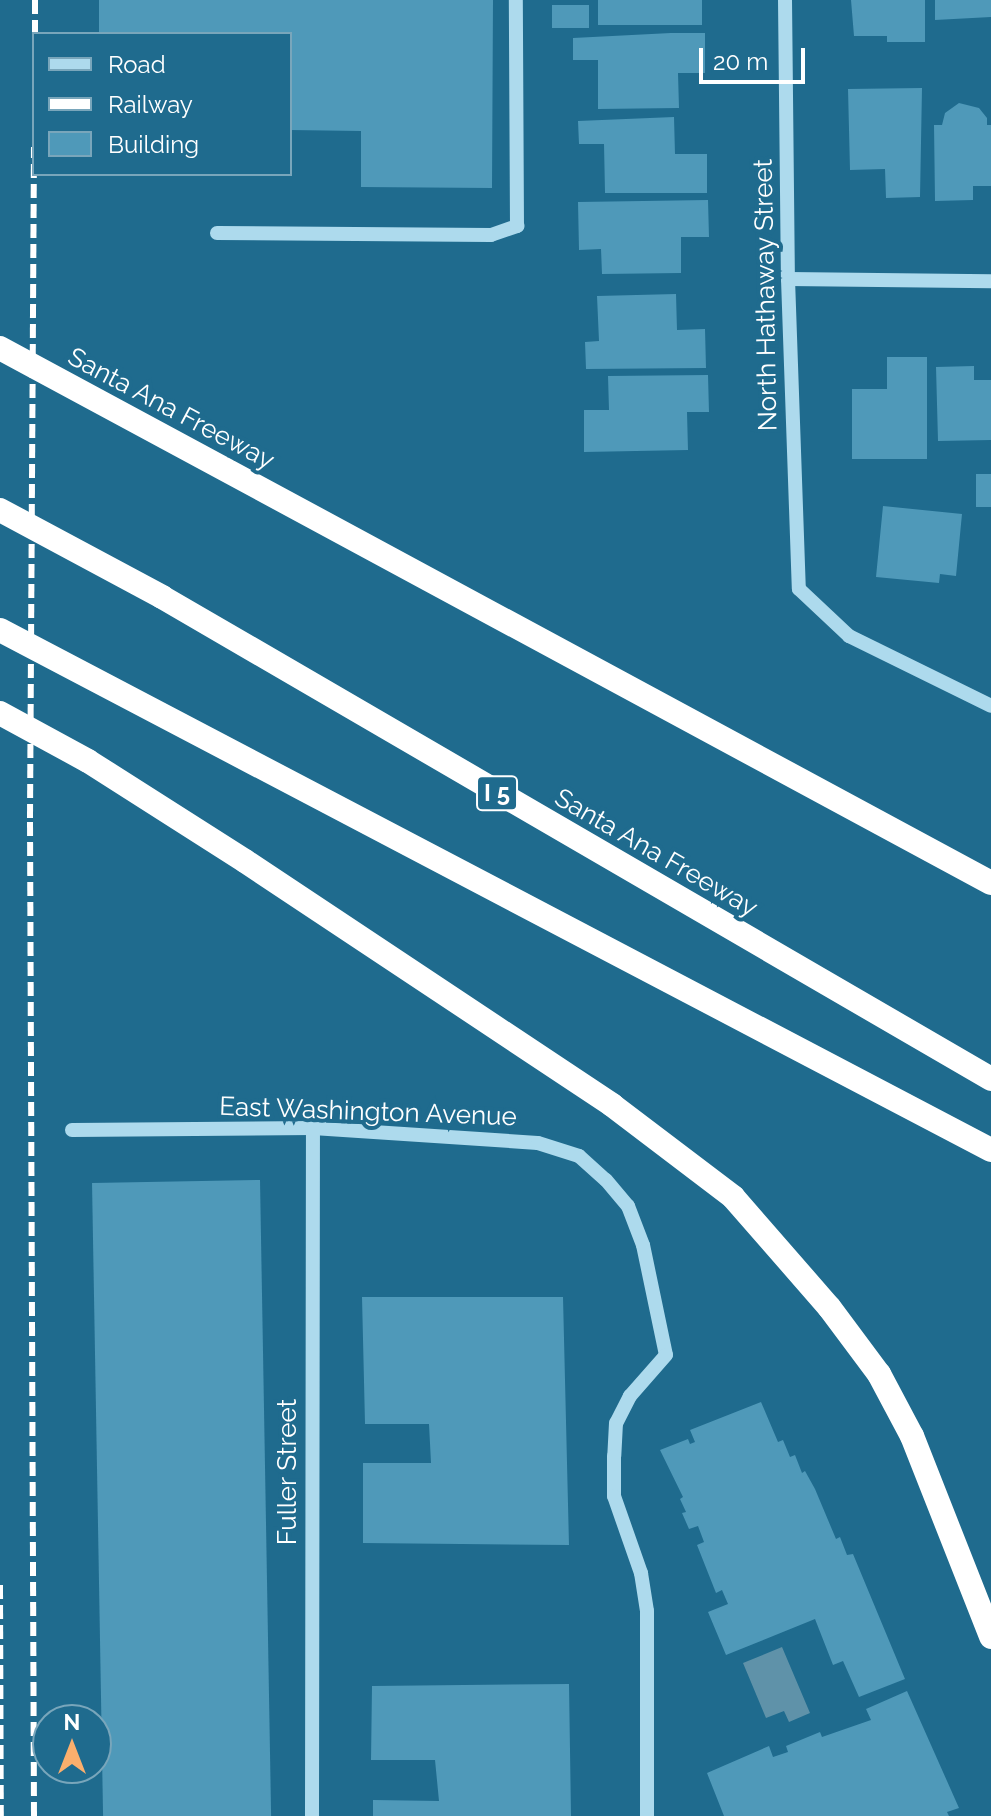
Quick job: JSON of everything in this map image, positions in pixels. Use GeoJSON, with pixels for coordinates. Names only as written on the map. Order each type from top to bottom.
{"type":"FeatureCollection","features":[{"type":"Feature","properties":{"kind":"highway","name":"Santa Ana Freeway"},"geometry":{"type":"LineString","coordinates":[[0,348],[991,883]]}},
{"type":"Feature","properties":{"kind":"highway","name":"Santa Ana Freeway"},"geometry":{"type":"LineString","coordinates":[[0,510],[176,605],[991,1079]]}},
{"type":"Feature","properties":{"kind":"highway"},"geometry":{"type":"LineString","coordinates":[[0,630],[991,1150]]}},
{"type":"Feature","properties":{"kind":"highway"},"geometry":{"type":"LineString","coordinates":[[0,713],[88,761],[245,861],[612,1105],[733,1197],[829,1307],[879,1374],[912,1436],[991,1637]]}},
{"type":"Feature","properties":{"kind":"street"},"geometry":{"type":"LineString","coordinates":[[217,233],[491,235],[517,226],[516,0]]}},
{"type":"Feature","properties":{"kind":"street","name":"North Hathaway Street"},"geometry":{"type":"LineString","coordinates":[[785,0],[788,279],[799,589],[849,636],[991,706]]}},
{"type":"Feature","properties":{"kind":"street"},"geometry":{"type":"LineString","coordinates":[[788,279],[991,281]]}},
{"type":"Feature","properties":{"kind":"street","name":"East Washington Avenue"},"geometry":{"type":"LineString","coordinates":[[72,1130],[313,1128],[538,1143],[579,1156],[606,1180],[628,1206],[643,1245],[666,1355],[630,1396],[616,1423],[614,1456],[614,1496],[641,1573],[647,1611],[647,1816]]}},
{"type":"Feature","properties":{"kind":"street","name":"Fuller Street"},"geometry":{"type":"LineString","coordinates":[[312,1816],[313,1128]]}},
{"type":"Feature","properties":{"kind":"water"},"geometry":{"type":"Polygon","coordinates":[[[782,1647],[810,1713],[789,1722],[784,1711],[766,1718],[743,1663],[782,1647]]]}},
{"type":"Feature","properties":{"kind":"building"},"geometry":{"type":"Polygon","coordinates":[[[99,0],[493,0],[492,188],[361,187],[361,131],[292,130],[292,32],[99,32],[99,0]]]}},
{"type":"Feature","properties":{"kind":"building"},"geometry":{"type":"Polygon","coordinates":[[[598,0],[702,0],[702,25],[598,25],[598,0]]]}},
{"type":"Feature","properties":{"kind":"building"},"geometry":{"type":"Polygon","coordinates":[[[851,0],[925,0],[925,42],[887,42],[887,36],[854,36],[851,0]]]}},
{"type":"Feature","properties":{"kind":"building"},"geometry":{"type":"Polygon","coordinates":[[[935,0],[991,0],[991,17],[935,20],[935,0]]]}},
{"type":"Feature","properties":{"kind":"building"},"geometry":{"type":"Polygon","coordinates":[[[552,5],[589,5],[589,28],[552,28],[552,5]]]}},
{"type":"Feature","properties":{"kind":"building"},"geometry":{"type":"Polygon","coordinates":[[[705,33],[705,73],[678,73],[679,108],[598,109],[598,60],[573,60],[573,38],[705,33]]]}},
{"type":"Feature","properties":{"kind":"building"},"geometry":{"type":"Polygon","coordinates":[[[922,88],[920,197],[886,198],[885,169],[850,170],[848,89],[922,88]]]}},
{"type":"Feature","properties":{"kind":"building"},"geometry":{"type":"Polygon","coordinates":[[[959,103],[979,108],[987,118],[987,125],[991,125],[991,186],[973,186],[973,200],[935,201],[934,125],[942,125],[945,113],[959,103]]]}},
{"type":"Feature","properties":{"kind":"building"},"geometry":{"type":"Polygon","coordinates":[[[674,117],[675,154],[707,154],[707,193],[605,193],[604,144],[579,144],[578,121],[674,117]]]}},
{"type":"Feature","properties":{"kind":"building"},"geometry":{"type":"Polygon","coordinates":[[[708,200],[709,237],[681,237],[681,273],[602,274],[601,249],[579,250],[578,202],[708,200]]]}},
{"type":"Feature","properties":{"kind":"building"},"geometry":{"type":"Polygon","coordinates":[[[676,294],[677,330],[705,329],[706,368],[586,369],[585,342],[599,341],[597,296],[676,294]]]}},
{"type":"Feature","properties":{"kind":"building"},"geometry":{"type":"Polygon","coordinates":[[[887,357],[927,357],[927,459],[852,459],[852,389],[887,389],[887,357]]]}},
{"type":"Feature","properties":{"kind":"building"},"geometry":{"type":"Polygon","coordinates":[[[974,366],[974,380],[991,380],[991,440],[938,441],[936,367],[974,366]]]}},
{"type":"Feature","properties":{"kind":"building"},"geometry":{"type":"Polygon","coordinates":[[[708,375],[709,412],[687,412],[688,450],[584,452],[584,410],[609,410],[608,376],[708,375]]]}},
{"type":"Feature","properties":{"kind":"building"},"geometry":{"type":"Polygon","coordinates":[[[976,474],[991,474],[991,507],[976,507],[976,474]]]}},
{"type":"Feature","properties":{"kind":"building"},"geometry":{"type":"Polygon","coordinates":[[[883,506],[962,514],[956,576],[940,574],[939,583],[876,577],[883,506]]]}},
{"type":"Feature","properties":{"kind":"building"},"geometry":{"type":"Polygon","coordinates":[[[260,1180],[271,1816],[103,1816],[103,1784],[112,1784],[112,1704],[101,1704],[92,1183],[260,1180]]]}},
{"type":"Feature","properties":{"kind":"building"},"geometry":{"type":"Polygon","coordinates":[[[362,1297],[563,1297],[569,1545],[363,1543],[363,1463],[431,1463],[429,1424],[365,1424],[362,1297]]]}},
{"type":"Feature","properties":{"kind":"building"},"geometry":{"type":"Polygon","coordinates":[[[761,1402],[778,1442],[783,1440],[790,1457],[795,1455],[802,1473],[805,1471],[815,1489],[836,1539],[840,1537],[847,1555],[853,1554],[905,1679],[859,1697],[843,1661],[833,1665],[815,1619],[726,1655],[708,1612],[728,1604],[722,1590],[716,1593],[697,1545],[704,1542],[698,1526],[689,1529],[682,1513],[686,1512],[680,1499],[683,1497],[660,1450],[688,1439],[690,1444],[695,1442],[690,1430],[761,1402]]]}},
{"type":"Feature","properties":{"kind":"building"},"geometry":{"type":"Polygon","coordinates":[[[569,1684],[571,1816],[373,1816],[373,1800],[439,1801],[435,1760],[371,1760],[372,1686],[569,1684]]]}},
{"type":"Feature","properties":{"kind":"building"},"geometry":{"type":"Polygon","coordinates":[[[907,1691],[959,1808],[947,1812],[949,1816],[724,1816],[707,1773],[769,1746],[773,1757],[788,1752],[786,1746],[820,1732],[822,1737],[871,1720],[866,1709],[907,1691]]]}},
{"type":"Feature","properties":{"kind":"railway"},"geometry":{"type":"LineString","coordinates":[[35,0],[35,32]]}},
{"type":"Feature","properties":{"kind":"railway"},"geometry":{"type":"LineString","coordinates":[[34,176],[30,818],[34,1816]]}},
{"type":"Feature","properties":{"kind":"railway"},"geometry":{"type":"LineString","coordinates":[[0,1585],[1,1816]]}}]}
